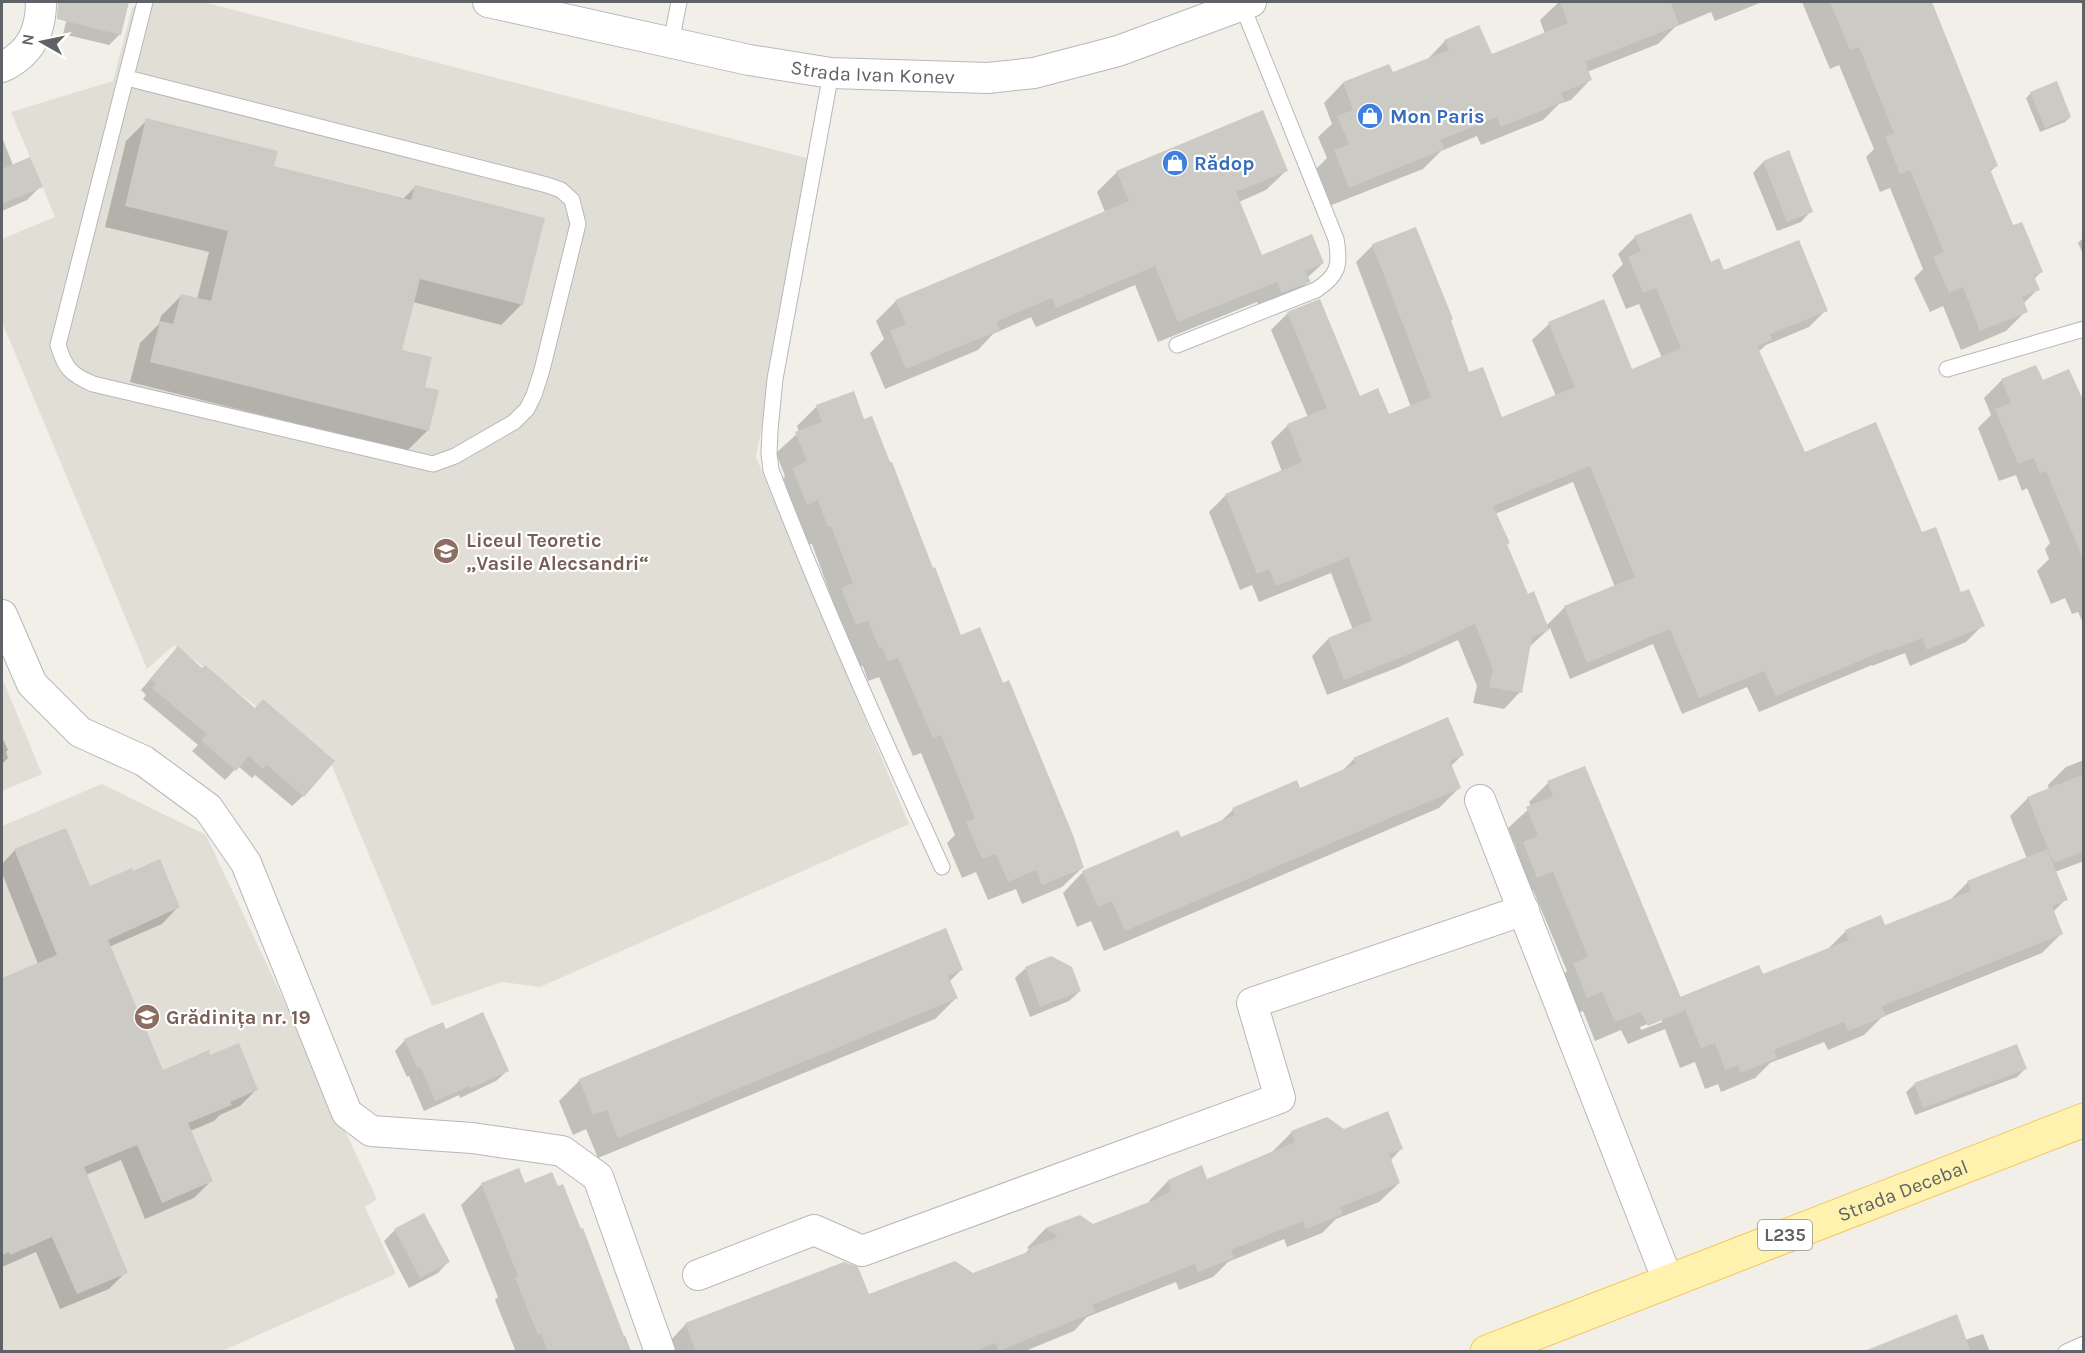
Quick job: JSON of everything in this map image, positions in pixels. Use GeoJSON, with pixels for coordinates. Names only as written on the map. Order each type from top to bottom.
{"type":"FeatureCollection","features":[{"type":"Feature","properties":{"kind":"main road","name":"Strada Decebal"},"geometry":{"type":"LineString","coordinates":[[1487,1352],[2084,1120]]}},
{"type":"Feature","properties":{"kind":"street"},"geometry":{"type":"LineString","coordinates":[[2,67],[23,53],[37,34],[41,2]]}},
{"type":"Feature","properties":{"kind":"street","name":"Strada Ivan Konev"},"geometry":{"type":"LineString","coordinates":[[488,2],[749,60],[831,73],[988,78],[1034,73],[1118,51],[1246,3]]}},
{"type":"Feature","properties":{"kind":"street"},"geometry":{"type":"LineString","coordinates":[[2,615],[32,684],[80,732],[144,761],[208,808],[246,862],[346,1113],[371,1131],[472,1138],[562,1151],[598,1177],[660,1352]]}},
{"type":"Feature","properties":{"kind":"street"},"geometry":{"type":"LineString","coordinates":[[1480,800],[1668,1281]]}},
{"type":"Feature","properties":{"kind":"street"},"geometry":{"type":"LineString","coordinates":[[698,1275],[814,1230],[862,1251],[1280,1098],[1252,1003],[1524,910]]}},
{"type":"Feature","properties":{"kind":"lane"},"geometry":{"type":"LineString","coordinates":[[127,78],[561,190],[572,200],[578,224],[542,370],[527,409],[514,422],[455,456],[433,464],[93,384],[77,377],[66,367],[58,345],[146,2]]}},
{"type":"Feature","properties":{"kind":"lane"},"geometry":{"type":"LineString","coordinates":[[671,42],[679,2]]}},
{"type":"Feature","properties":{"kind":"lane"},"geometry":{"type":"LineString","coordinates":[[1177,345],[1316,290],[1326,284],[1336,273],[1339,260],[1336,239],[1246,3]]}},
{"type":"Feature","properties":{"kind":"lane"},"geometry":{"type":"LineString","coordinates":[[831,73],[775,379],[769,454],[771,470],[880,732],[942,867]]}},
{"type":"Feature","properties":{"kind":"lane"},"geometry":{"type":"LineString","coordinates":[[1947,369],[2084,328]]}},
{"type":"Feature","properties":{"kind":"lane"},"geometry":{"type":"LineString","coordinates":[[2066,1352],[2084,1344]]}},
{"type":"Feature","properties":{"kind":"shaded area","name":"Liceul Teoretic „Vasile Alecsandri“"},"geometry":{"type":"Polygon","coordinates":[[[141,2],[203,2],[814,160],[756,457],[909,824],[540,987],[502,982],[432,1006],[330,761],[174,645],[147,669],[2,322],[2,239],[55,217],[11,112],[113,81],[132,8],[141,2]]]}},
{"type":"Feature","properties":{"kind":"shaded area"},"geometry":{"type":"Polygon","coordinates":[[[2,678],[42,774],[2,791],[2,678]]]}},
{"type":"Feature","properties":{"kind":"shaded area","name":"Grădinița nr. 19"},"geometry":{"type":"Polygon","coordinates":[[[102,784],[206,835],[377,1199],[365,1207],[396,1274],[222,1351],[2,1352],[2,826],[102,784]]]}},
{"type":"Feature","properties":{"kind":"building"},"geometry":{"type":"Polygon","coordinates":[[[58,2],[129,2],[121,35],[57,19],[58,2]]]}},
{"type":"Feature","properties":{"kind":"building"},"geometry":{"type":"Polygon","coordinates":[[[1560,2],[1671,2],[1679,25],[1585,62],[1592,80],[1561,93],[1565,101],[1501,127],[1497,117],[1440,140],[1444,149],[1349,188],[1334,150],[1349,144],[1337,116],[1353,110],[1343,82],[1389,64],[1393,72],[1449,50],[1444,40],[1479,25],[1492,54],[1568,23],[1560,2]]]}},
{"type":"Feature","properties":{"kind":"building"},"geometry":{"type":"Polygon","coordinates":[[[1830,2],[1932,2],[1998,166],[1990,169],[2013,225],[2022,222],[2043,272],[2034,276],[2040,290],[2022,297],[2028,312],[1980,331],[1963,287],[1949,293],[1933,257],[1944,252],[1910,170],[1900,174],[1885,136],[1894,133],[1859,47],[1850,50],[1830,2]]]}},
{"type":"Feature","properties":{"kind":"building"},"geometry":{"type":"Polygon","coordinates":[[[2057,81],[2071,117],[2045,128],[2030,92],[2057,81]]]}},
{"type":"Feature","properties":{"kind":"building"},"geometry":{"type":"Polygon","coordinates":[[[1263,110],[1288,171],[1236,192],[1262,255],[1312,234],[1324,263],[1305,271],[1311,282],[1281,293],[1277,282],[1178,322],[1155,266],[1056,308],[1052,298],[996,322],[1000,330],[906,369],[890,331],[906,324],[895,300],[1129,201],[1116,171],[1263,110]]]}},
{"type":"Feature","properties":{"kind":"building"},"geometry":{"type":"Polygon","coordinates":[[[146,118],[278,151],[274,166],[411,200],[415,185],[545,218],[523,305],[420,279],[402,350],[432,357],[425,387],[439,390],[429,431],[150,362],[160,321],[173,324],[181,294],[211,301],[228,231],[125,206],[146,118]]]}},
{"type":"Feature","properties":{"kind":"building"},"geometry":{"type":"Polygon","coordinates":[[[1789,150],[1813,212],[1787,222],[1763,161],[1789,150]]]}},
{"type":"Feature","properties":{"kind":"building"},"geometry":{"type":"Polygon","coordinates":[[[30,157],[43,187],[2,204],[2,169],[30,157]]]}},
{"type":"Feature","properties":{"kind":"building"},"geometry":{"type":"Polygon","coordinates":[[[1691,213],[1711,262],[1719,258],[1724,270],[1799,240],[1828,311],[1770,334],[1772,340],[1757,346],[1805,452],[1876,422],[1922,532],[1936,527],[1961,592],[1969,589],[1985,626],[1927,650],[1922,638],[1889,651],[1888,649],[1776,696],[1764,671],[1699,698],[1670,629],[1587,663],[1564,606],[1635,577],[1590,466],[1493,506],[1510,543],[1507,544],[1528,594],[1534,591],[1549,630],[1532,637],[1522,693],[1489,687],[1493,669],[1475,624],[1417,651],[1344,680],[1328,638],[1372,620],[1348,557],[1276,586],[1269,569],[1257,574],[1225,494],[1302,462],[1287,424],[1327,408],[1287,312],[1320,299],[1360,396],[1378,388],[1389,414],[1431,397],[1372,244],[1416,227],[1453,319],[1451,320],[1469,372],[1483,367],[1502,417],[1575,387],[1548,322],[1604,299],[1632,369],[1681,348],[1656,288],[1643,293],[1628,257],[1641,251],[1634,236],[1691,213]]]}},
{"type":"Feature","properties":{"kind":"building"},"geometry":{"type":"Polygon","coordinates":[[[2036,365],[2043,380],[2069,369],[2084,402],[2084,561],[2046,471],[2040,474],[2034,458],[2018,464],[1995,409],[2011,403],[2001,379],[2036,365]]]}},
{"type":"Feature","properties":{"kind":"building"},"geometry":{"type":"Polygon","coordinates":[[[854,391],[864,419],[872,416],[961,635],[980,627],[1003,683],[1009,680],[1073,835],[1084,868],[1042,885],[1036,870],[1008,882],[996,854],[982,859],[966,822],[975,818],[941,735],[933,738],[898,658],[888,662],[882,647],[879,648],[868,621],[856,625],[841,588],[853,583],[831,526],[828,527],[818,500],[807,505],[792,468],[807,461],[795,432],[822,422],[816,405],[854,391]]]}},
{"type":"Feature","properties":{"kind":"building"},"geometry":{"type":"Polygon","coordinates":[[[178,646],[202,668],[205,665],[255,708],[263,699],[335,761],[304,797],[267,765],[263,769],[249,756],[236,771],[201,740],[207,734],[152,688],[156,683],[150,679],[178,646]]]}},
{"type":"Feature","properties":{"kind":"building"},"geometry":{"type":"Polygon","coordinates":[[[1448,717],[1464,755],[1450,761],[1461,788],[1125,931],[1112,901],[1098,907],[1082,871],[1178,830],[1181,837],[1235,815],[1232,808],[1297,780],[1300,788],[1356,764],[1353,758],[1448,717]]]}},
{"type":"Feature","properties":{"kind":"building"},"geometry":{"type":"Polygon","coordinates":[[[1585,766],[1686,1010],[1648,1026],[1641,1012],[1615,1022],[1602,992],[1587,998],[1573,963],[1588,957],[1553,872],[1537,878],[1523,842],[1538,836],[1526,807],[1553,796],[1547,781],[1585,766]]]}},
{"type":"Feature","properties":{"kind":"building"},"geometry":{"type":"Polygon","coordinates":[[[2084,774],[2084,851],[2054,863],[2027,797],[2084,774]]]}},
{"type":"Feature","properties":{"kind":"building"},"geometry":{"type":"Polygon","coordinates":[[[66,828],[90,886],[160,859],[180,907],[108,940],[163,1070],[209,1050],[210,1055],[239,1043],[258,1090],[230,1102],[232,1105],[188,1123],[213,1181],[162,1203],[137,1145],[84,1167],[128,1273],[77,1294],[52,1237],[10,1255],[9,1252],[2,1255],[2,978],[57,955],[14,849],[66,828]]]}},
{"type":"Feature","properties":{"kind":"building"},"geometry":{"type":"Polygon","coordinates":[[[2047,849],[2068,900],[2052,906],[2063,934],[1882,1006],[1886,1016],[1848,1031],[1844,1022],[1774,1050],[1777,1058],[1741,1073],[1738,1065],[1725,1070],[1715,1043],[1701,1048],[1680,997],[1759,965],[1763,974],[1849,940],[1845,930],[1881,915],[1885,925],[1971,891],[1967,881],[2047,849]]]}},
{"type":"Feature","properties":{"kind":"building"},"geometry":{"type":"Polygon","coordinates":[[[946,928],[963,970],[948,976],[958,998],[618,1138],[607,1110],[593,1115],[579,1079],[946,928]]]}},
{"type":"Feature","properties":{"kind":"building"},"geometry":{"type":"Polygon","coordinates":[[[1051,956],[1072,967],[1081,991],[1040,1007],[1025,967],[1051,956]]]}},
{"type":"Feature","properties":{"kind":"building"},"geometry":{"type":"Polygon","coordinates":[[[483,1012],[509,1071],[435,1101],[420,1066],[417,1068],[404,1039],[443,1022],[446,1029],[483,1012]]]}},
{"type":"Feature","properties":{"kind":"building"},"geometry":{"type":"Polygon","coordinates":[[[2017,1044],[2027,1069],[1923,1108],[1914,1083],[2017,1044]]]}},
{"type":"Feature","properties":{"kind":"building"},"geometry":{"type":"Polygon","coordinates":[[[1388,1111],[1403,1149],[1389,1154],[1400,1183],[1340,1207],[1343,1214],[1306,1229],[1303,1221],[1231,1250],[1234,1258],[1198,1272],[1195,1264],[1092,1305],[1095,1312],[999,1351],[995,1343],[974,1352],[696,1352],[685,1323],[844,1262],[858,1267],[869,1294],[955,1261],[973,1273],[1030,1251],[1029,1248],[1058,1237],[1045,1228],[1080,1215],[1093,1224],[1154,1200],[1171,1191],[1168,1180],[1202,1165],[1207,1179],[1295,1142],[1291,1131],[1327,1117],[1344,1129],[1388,1111]]]}},
{"type":"Feature","properties":{"kind":"building"},"geometry":{"type":"Polygon","coordinates":[[[519,1168],[525,1183],[552,1172],[558,1186],[563,1184],[581,1229],[583,1228],[630,1352],[548,1352],[541,1334],[538,1335],[515,1278],[518,1276],[481,1183],[519,1168]]]}},
{"type":"Feature","properties":{"kind":"building"},"geometry":{"type":"Polygon","coordinates":[[[424,1213],[450,1262],[420,1278],[394,1229],[424,1213]]]}},
{"type":"Feature","properties":{"kind":"building"},"geometry":{"type":"Polygon","coordinates":[[[1957,1314],[1971,1352],[1867,1352],[1867,1350],[1957,1314]]]}},
{"type":"Feature","properties":{"kind":"place","name":"Mon Paris"},"geometry":{"type":"Point","coordinates":[1370,116]}},
{"type":"Feature","properties":{"kind":"place","name":"Rădop"},"geometry":{"type":"Point","coordinates":[1175,163]}},
{"type":"Feature","properties":{"kind":"place","name":"Liceul Teoretic „Vasile Alecsandri“"},"geometry":{"type":"Point","coordinates":[446,551]}},
{"type":"Feature","properties":{"kind":"place","name":"Grădinița nr. 19"},"geometry":{"type":"Point","coordinates":[147,1017]}}]}
